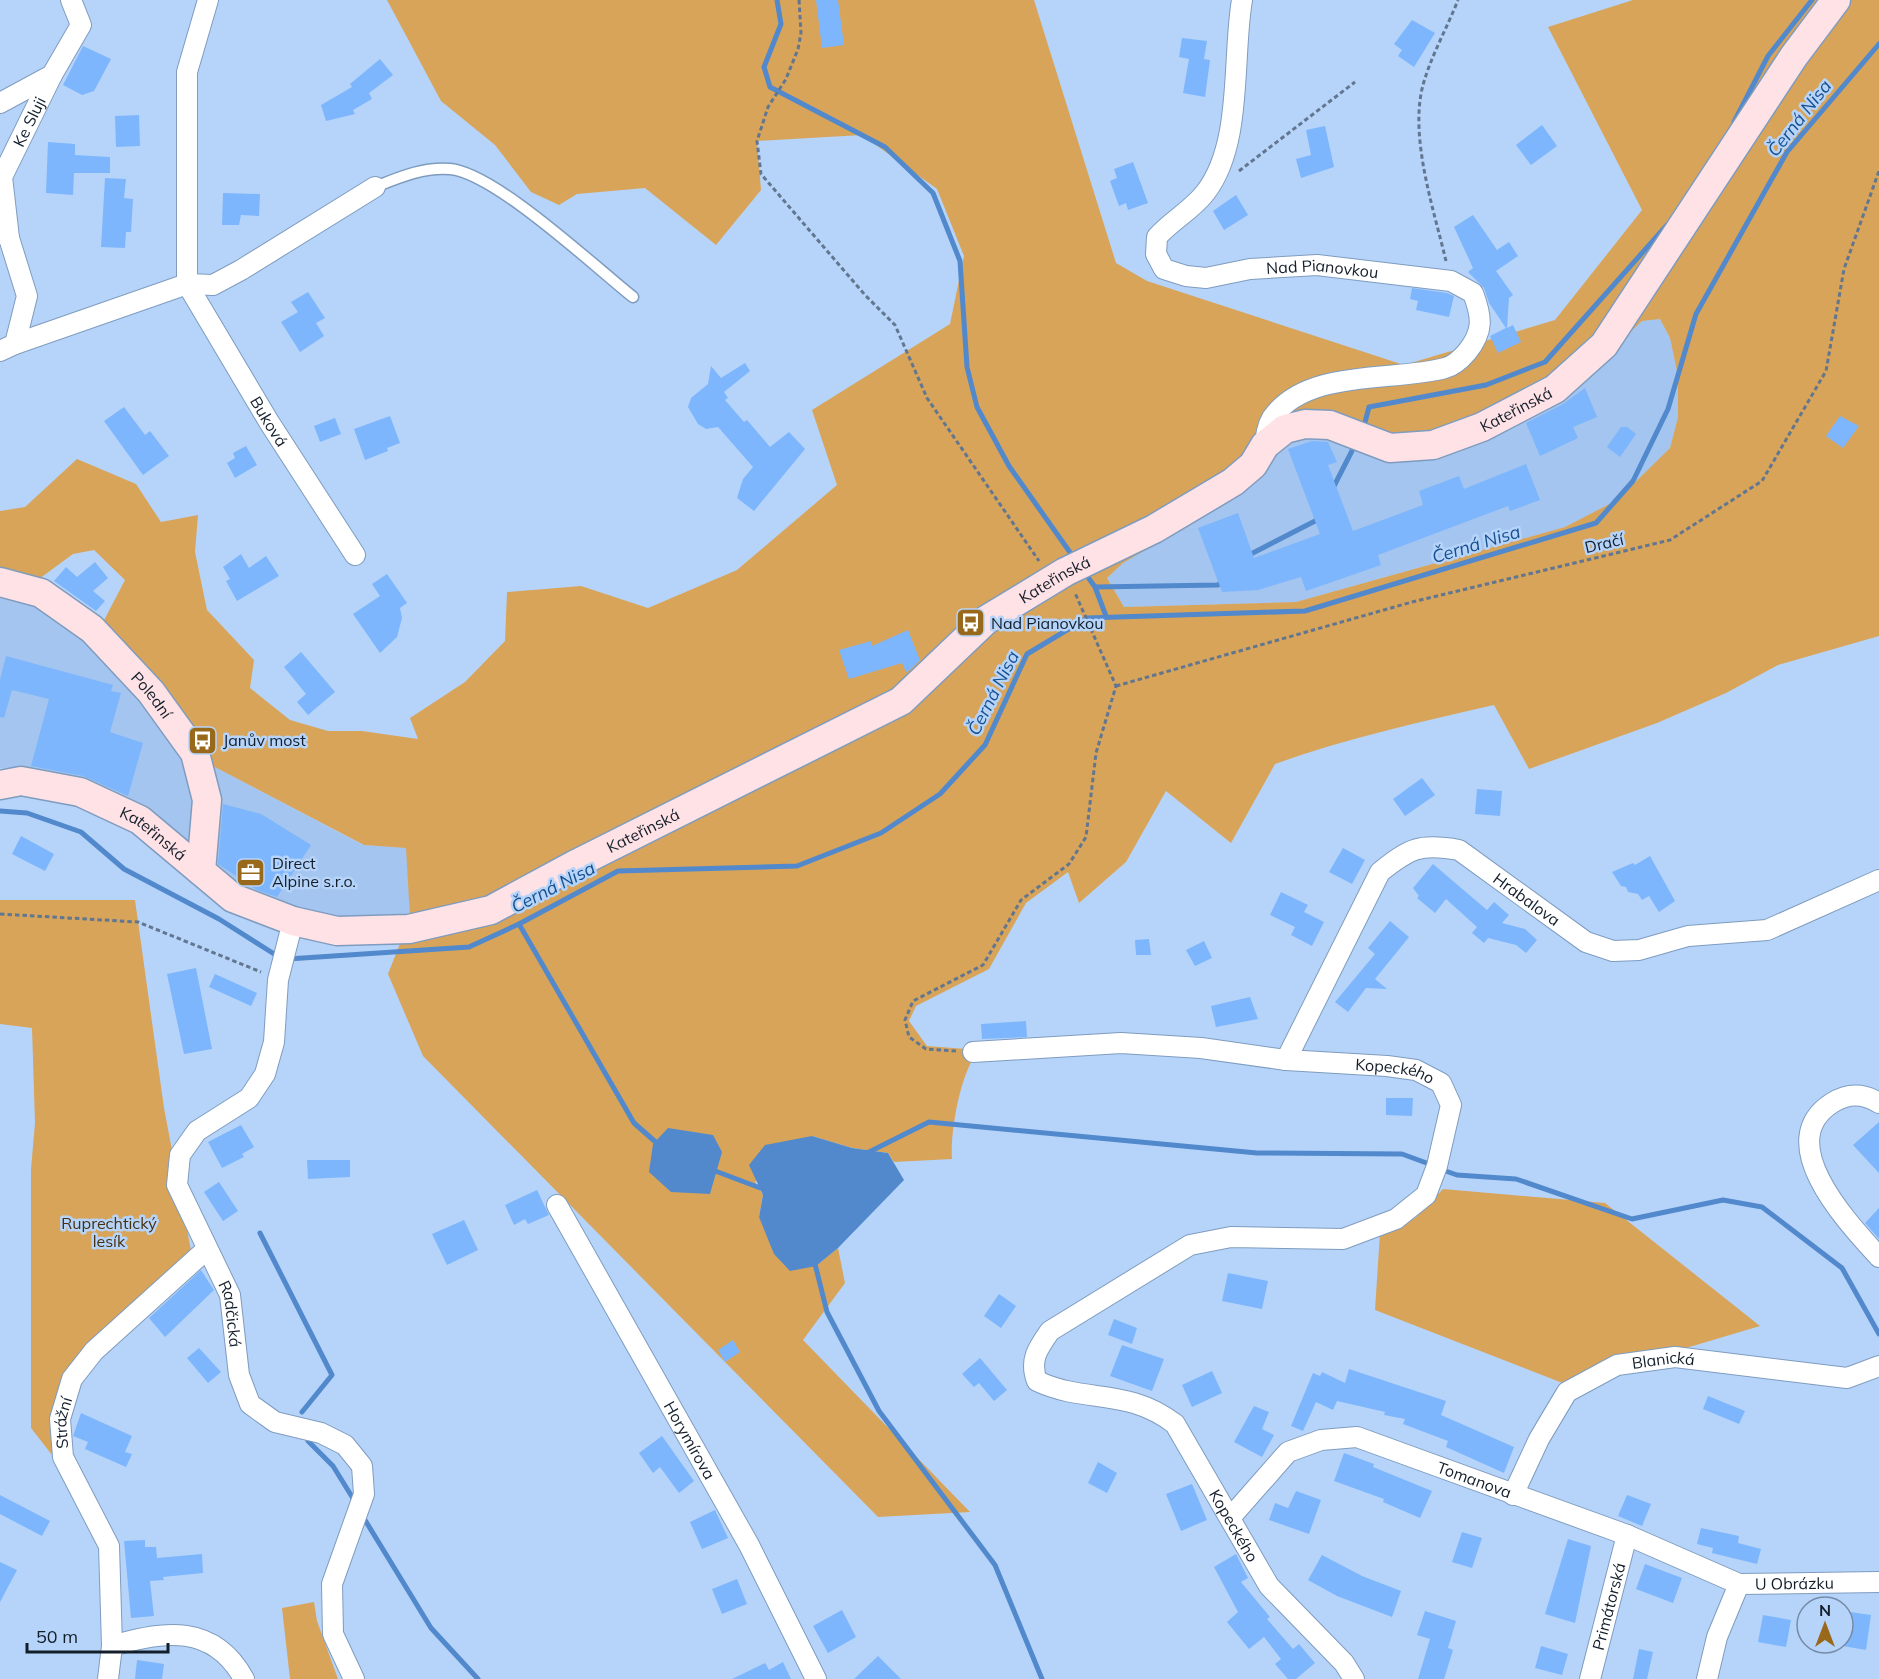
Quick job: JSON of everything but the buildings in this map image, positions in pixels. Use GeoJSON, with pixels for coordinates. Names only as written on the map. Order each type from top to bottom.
{"type":"FeatureCollection","features":[{"type":"Feature","properties":{"kind":"street","name":"Ke Sluji"},"geometry":{"type":"LineString","coordinates":[[7,347],[27,296],[4,235],[2,177],[52,75],[81,25],[71,0]]}},
{"type":"Feature","properties":{"kind":"street"},"geometry":{"type":"LineString","coordinates":[[187,284],[188,72],[208,0]]}},
{"type":"Feature","properties":{"kind":"street","name":"Nad Pianovkou"},"geometry":{"type":"LineString","coordinates":[[1242,0],[1234,116],[1218,171],[1205,194],[1167,226],[1155,242],[1156,254],[1164,269],[1186,276],[1206,278],[1250,269],[1317,265],[1451,281],[1473,293],[1479,310],[1481,327],[1477,340],[1461,360],[1447,368],[1408,374],[1366,376],[1319,387],[1294,399],[1271,420],[1265,445]]}},
{"type":"Feature","properties":{"kind":"street","name":"Kateřinská"},"geometry":{"type":"LineString","coordinates":[[0,785],[21,781],[80,792],[140,820],[233,898],[290,933],[409,929],[491,910],[574,864],[902,701],[986,620],[1052,580],[1154,529],[1233,482],[1253,465],[1265,445],[1285,429],[1305,424],[1330,425],[1390,448],[1433,445],[1482,427],[1555,389],[1604,345],[1794,56],[1836,0]]}},
{"type":"Feature","properties":{"kind":"street","name":"Ke Sluji"},"geometry":{"type":"LineString","coordinates":[[0,103],[52,75]]}},
{"type":"Feature","properties":{"kind":"street"},"geometry":{"type":"LineString","coordinates":[[7,347],[187,284],[213,285],[375,187]]}},
{"type":"Feature","properties":{"kind":"street","name":"Buková"},"geometry":{"type":"LineString","coordinates":[[187,284],[269,422],[355,555]]}},
{"type":"Feature","properties":{"kind":"street","name":"Polední"},"geometry":{"type":"LineString","coordinates":[[0,582],[41,593],[92,629],[151,692],[195,753],[207,800],[201,871]]}},
{"type":"Feature","properties":{"kind":"street","name":"Hrabalova"},"geometry":{"type":"LineString","coordinates":[[1286,1060],[1380,872],[1405,851],[1434,845],[1459,850],[1586,942],[1613,951],[1640,950],[1688,936],[1767,930],[1879,880]]}},
{"type":"Feature","properties":{"kind":"street","name":"Radčická"},"geometry":{"type":"LineString","coordinates":[[290,933],[279,980],[274,1042],[265,1074],[249,1098],[197,1131],[180,1155],[177,1185],[230,1294],[239,1375],[250,1404],[275,1422],[321,1433],[345,1445],[362,1466],[364,1494],[332,1584],[333,1634],[354,1679]]}},
{"type":"Feature","properties":{"kind":"street","name":"Kopeckého"},"geometry":{"type":"LineString","coordinates":[[973,1052],[1121,1043],[1201,1048],[1286,1060],[1416,1070],[1441,1083],[1451,1105],[1437,1166],[1426,1195],[1396,1220],[1343,1239],[1231,1237],[1190,1245],[1050,1330],[1036,1351],[1032,1368],[1037,1381],[1059,1391],[1125,1399],[1158,1411],[1175,1424],[1269,1586],[1344,1663],[1354,1679]]}},
{"type":"Feature","properties":{"kind":"street"},"geometry":{"type":"LineString","coordinates":[[1879,1103],[1868,1096],[1844,1095],[1824,1108],[1812,1123],[1808,1142],[1813,1165],[1843,1217],[1879,1257]]}},
{"type":"Feature","properties":{"kind":"street","name":"Horymírova"},"geometry":{"type":"LineString","coordinates":[[557,1205],[749,1545],[816,1679]]}},
{"type":"Feature","properties":{"kind":"street","name":"Strážní"},"geometry":{"type":"LineString","coordinates":[[108,1679],[112,1646],[109,1546],[63,1456],[60,1419],[72,1379],[94,1351],[207,1249]]}},
{"type":"Feature","properties":{"kind":"street","name":"Blanická"},"geometry":{"type":"LineString","coordinates":[[1513,1495],[1539,1439],[1567,1392],[1617,1365],[1675,1357],[1847,1378],[1879,1366]]}},
{"type":"Feature","properties":{"kind":"street","name":"Tomanova"},"geometry":{"type":"LineString","coordinates":[[1230,1518],[1288,1452],[1321,1440],[1357,1437],[1627,1535],[1739,1584]]}},
{"type":"Feature","properties":{"kind":"street","name":"Primátorská"},"geometry":{"type":"LineString","coordinates":[[1590,1679],[1627,1535]]}},
{"type":"Feature","properties":{"kind":"street","name":"U Obrázku"},"geometry":{"type":"LineString","coordinates":[[1707,1679],[1717,1637],[1739,1584],[1879,1582]]}},
{"type":"Feature","properties":{"kind":"street"},"geometry":{"type":"LineString","coordinates":[[112,1646],[147,1635],[188,1634],[214,1646],[237,1667],[244,1679]]}},
{"type":"Feature","properties":{"kind":"lane"},"geometry":{"type":"LineString","coordinates":[[375,187],[416,171],[451,169],[475,177],[500,190],[633,297]]}},
{"type":"Feature","properties":{"kind":"path"},"geometry":{"type":"LineString","coordinates":[[798,0],[801,33],[798,48],[786,79],[768,107],[757,141],[761,174],[865,295],[895,325],[927,398],[1052,580]]}},
{"type":"Feature","properties":{"kind":"path"},"geometry":{"type":"LineString","coordinates":[[1451,281],[1430,191],[1419,127],[1423,86],[1458,0]]}},
{"type":"Feature","properties":{"kind":"path"},"geometry":{"type":"LineString","coordinates":[[1256,160],[1355,82]]}},
{"type":"Feature","properties":{"kind":"path","name":"Dračí"},"geometry":{"type":"LineString","coordinates":[[1116,686],[1412,602],[1670,540],[1762,481],[1826,371],[1844,269],[1879,171]]}},
{"type":"Feature","properties":{"kind":"path"},"geometry":{"type":"LineString","coordinates":[[973,1052],[926,1049],[909,1037],[905,1020],[913,1002],[982,965],[1021,900],[1069,864],[1086,837],[1096,753],[1116,686],[1077,599]]}},
{"type":"Feature","properties":{"kind":"path"},"geometry":{"type":"LineString","coordinates":[[0,915],[138,922],[279,980]]}},
{"type":"Feature","properties":{"kind":"shaded area"},"geometry":{"type":"Polygon","coordinates":[[[1660,319],[1670,338],[1678,376],[1678,417],[1670,448],[1617,500],[1565,527],[1296,602],[1124,607],[1107,578],[1123,563],[1163,540],[1301,433],[1625,337],[1642,321],[1660,319]]]}},
{"type":"Feature","properties":{"kind":"shaded area"},"geometry":{"type":"Polygon","coordinates":[[[0,592],[61,612],[209,764],[363,845],[407,848],[410,918],[310,920],[231,886],[169,829],[128,797],[30,769],[0,768],[0,592]]]}},
{"type":"Feature","properties":{"kind":"shaded area"},"geometry":{"type":"Polygon","coordinates":[[[668,1128],[713,1135],[722,1152],[710,1194],[671,1192],[649,1172],[653,1144],[668,1128]]]}},
{"type":"Feature","properties":{"kind":"shaded area"},"geometry":{"type":"Polygon","coordinates":[[[812,1136],[852,1148],[888,1153],[904,1180],[838,1248],[816,1266],[790,1271],[774,1254],[759,1217],[763,1195],[749,1165],[765,1145],[812,1136]]]}},
{"type":"Feature","properties":{"kind":"green space"},"geometry":{"type":"Polygon","coordinates":[[[387,0],[1034,0],[1116,263],[1147,281],[1404,365],[1555,320],[1642,210],[1548,27],[1633,0],[1879,0],[1879,636],[1778,665],[1726,693],[1657,723],[1529,769],[1494,705],[1329,746],[1275,764],[1231,843],[1166,791],[1126,862],[1079,903],[1068,872],[1026,903],[989,969],[916,1006],[909,1021],[927,1046],[979,1050],[967,1072],[958,1102],[952,1159],[894,1162],[888,1153],[852,1148],[812,1136],[755,1182],[763,1195],[759,1217],[816,1266],[838,1248],[845,1283],[803,1340],[970,1512],[878,1517],[423,1056],[388,974],[410,918],[406,848],[364,845],[209,764],[101,626],[125,580],[94,550],[73,554],[39,579],[0,570],[0,511],[25,507],[77,459],[136,484],[161,522],[198,515],[195,552],[207,610],[254,660],[250,688],[290,720],[328,731],[362,731],[418,739],[410,718],[465,682],[505,641],[507,592],[581,586],[648,608],[737,570],[837,485],[812,410],[950,324],[964,256],[937,189],[862,135],[757,141],[761,190],[716,245],[645,188],[577,194],[559,205],[531,192],[495,145],[441,101],[387,0]],[[1660,319],[1642,321],[1625,337],[1436,454],[1344,424],[1301,433],[1163,540],[1123,563],[1107,578],[1124,607],[1296,602],[1565,527],[1617,500],[1670,448],[1678,417],[1678,376],[1670,338],[1660,319]]]}},
{"type":"Feature","properties":{"kind":"green space","name":"Ruprechtický lesík"},"geometry":{"type":"Polygon","coordinates":[[[0,900],[135,900],[164,1108],[192,1256],[52,1407],[66,1473],[31,1428],[31,1169],[35,1123],[32,1028],[0,1024],[0,900]]]}},
{"type":"Feature","properties":{"kind":"green space"},"geometry":{"type":"Polygon","coordinates":[[[1443,1189],[1605,1203],[1760,1326],[1565,1384],[1375,1310],[1380,1233],[1415,1218],[1443,1189]]]}},
{"type":"Feature","properties":{"kind":"green space"},"geometry":{"type":"Polygon","coordinates":[[[314,1602],[317,1621],[338,1679],[290,1679],[282,1608],[314,1602]]]}},
{"type":"Feature","properties":{"kind":"waterway"},"geometry":{"type":"LineString","coordinates":[[777,0],[781,24],[764,67],[770,87],[885,147],[933,193],[960,261],[967,367],[977,407],[1009,466],[1074,558]]}},
{"type":"Feature","properties":{"kind":"waterway"},"geometry":{"type":"LineString","coordinates":[[1734,122],[1768,56],[1812,0]]}},
{"type":"Feature","properties":{"kind":"waterway","name":"Černá Nisa"},"geometry":{"type":"LineString","coordinates":[[288,959],[469,947],[519,924],[618,871],[797,866],[881,833],[940,794],[985,745],[1027,654],[1087,618],[1305,611],[1596,523],[1633,481],[1668,409],[1696,314],[1787,152],[1879,44]]}},
{"type":"Feature","properties":{"kind":"waterway"},"geometry":{"type":"LineString","coordinates":[[1363,430],[1369,407],[1486,385],[1545,362],[1667,225]]}},
{"type":"Feature","properties":{"kind":"waterway"},"geometry":{"type":"LineString","coordinates":[[1333,488],[1356,443]]}},
{"type":"Feature","properties":{"kind":"waterway"},"geometry":{"type":"LineString","coordinates":[[1247,556],[1317,520],[1319,515]]}},
{"type":"Feature","properties":{"kind":"waterway"},"geometry":{"type":"LineString","coordinates":[[1085,573],[1095,587],[1106,616]]}},
{"type":"Feature","properties":{"kind":"waterway"},"geometry":{"type":"LineString","coordinates":[[1095,587],[1218,585],[1223,580]]}},
{"type":"Feature","properties":{"kind":"waterway","name":"Černá Nisa"},"geometry":{"type":"LineString","coordinates":[[0,811],[27,813],[81,832],[124,869],[219,919],[279,957]]}},
{"type":"Feature","properties":{"kind":"waterway"},"geometry":{"type":"LineString","coordinates":[[519,924],[634,1123],[659,1145]]}},
{"type":"Feature","properties":{"kind":"waterway"},"geometry":{"type":"LineString","coordinates":[[867,1153],[929,1122],[1257,1153],[1402,1154],[1432,1165]]}},
{"type":"Feature","properties":{"kind":"waterway"},"geometry":{"type":"LineString","coordinates":[[710,1169],[763,1189]]}},
{"type":"Feature","properties":{"kind":"waterway"},"geometry":{"type":"LineString","coordinates":[[1440,1169],[1457,1175],[1516,1179],[1632,1219],[1723,1200],[1762,1207],[1842,1268],[1879,1334]]}},
{"type":"Feature","properties":{"kind":"waterway"},"geometry":{"type":"LineString","coordinates":[[260,1233],[332,1375],[302,1412]]}},
{"type":"Feature","properties":{"kind":"waterway"},"geometry":{"type":"LineString","coordinates":[[814,1260],[827,1312],[879,1411],[995,1565],[1042,1679]]}},
{"type":"Feature","properties":{"kind":"waterway"},"geometry":{"type":"LineString","coordinates":[[308,1441],[333,1466],[354,1500]]}},
{"type":"Feature","properties":{"kind":"waterway"},"geometry":{"type":"LineString","coordinates":[[365,1520],[431,1628],[478,1679]]}},
{"type":"Feature","properties":{"kind":"place","name":"Nad Pianovkou"},"geometry":{"type":"Point","coordinates":[970,623]}},
{"type":"Feature","properties":{"kind":"place","name":"Janův most"},"geometry":{"type":"Point","coordinates":[202,740]}},
{"type":"Feature","properties":{"kind":"place","name":"Direct Alpine s.r.o."},"geometry":{"type":"Point","coordinates":[251,872]}}]}
